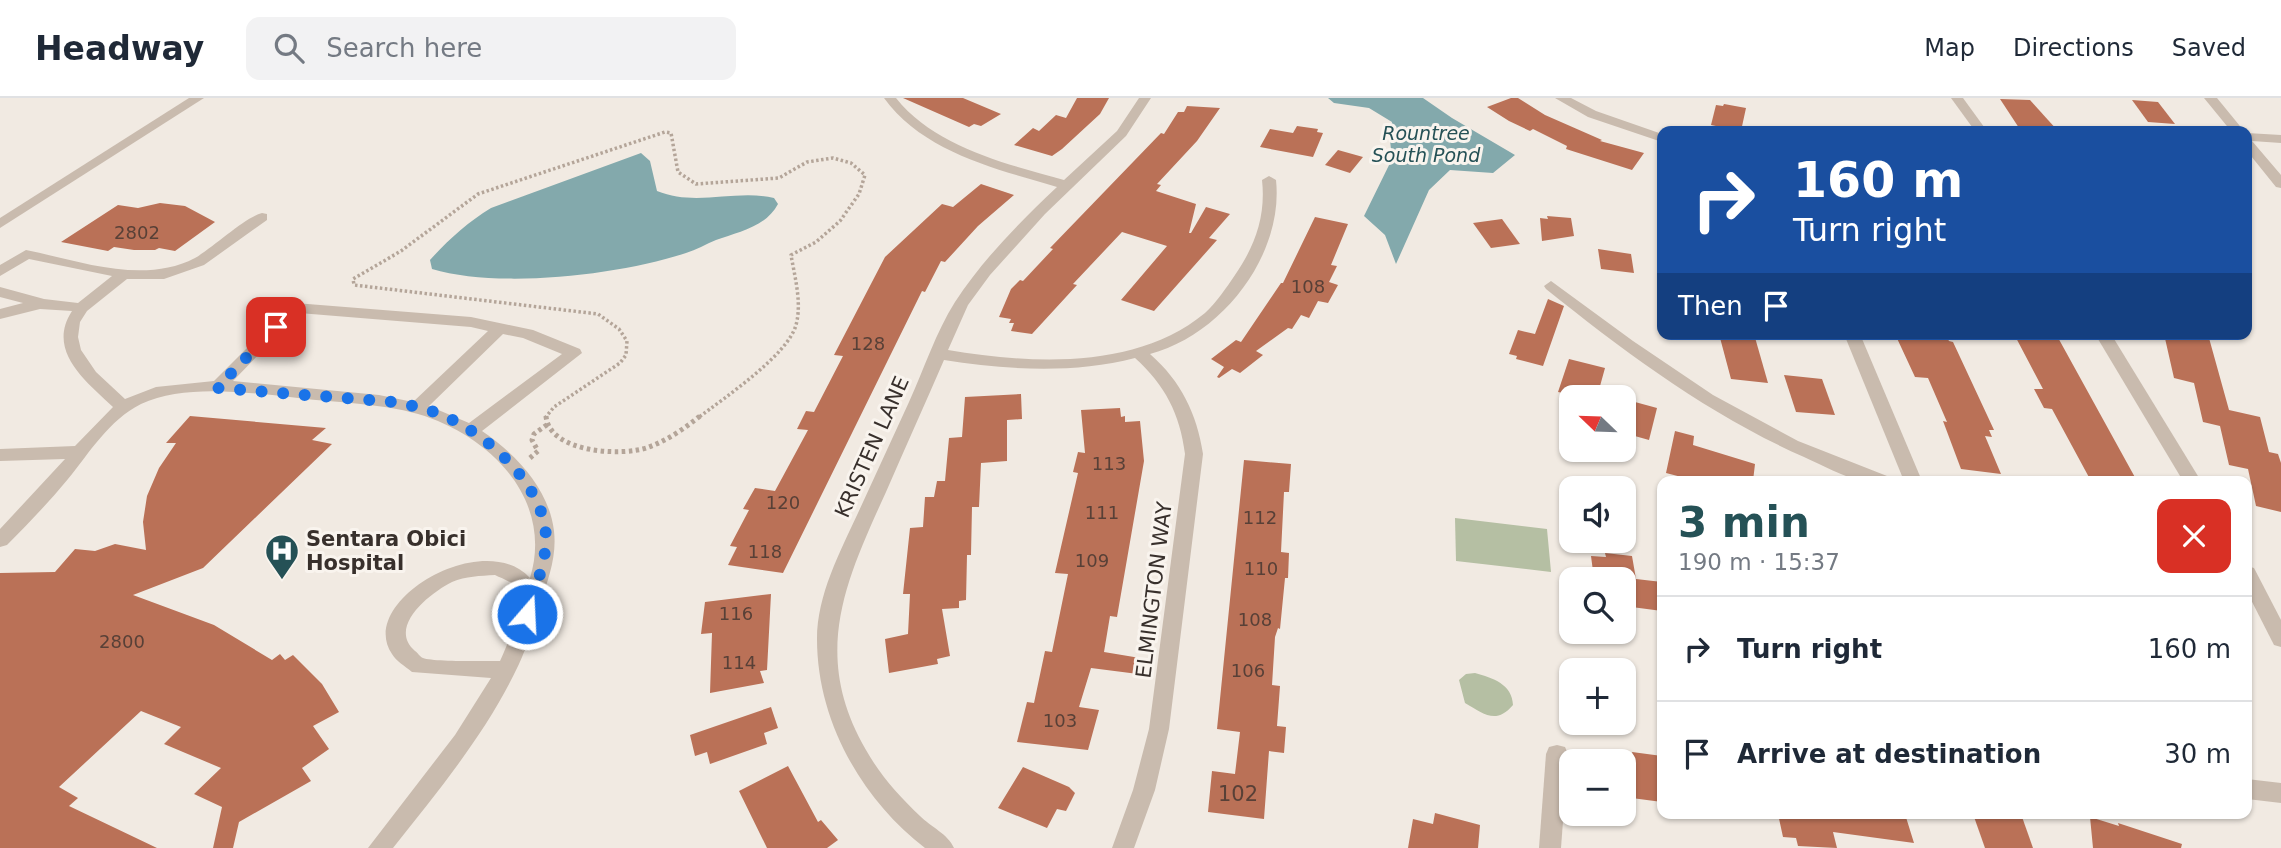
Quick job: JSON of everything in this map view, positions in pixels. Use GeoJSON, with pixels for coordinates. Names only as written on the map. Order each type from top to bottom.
{"type":"FeatureCollection","features":[{"type":"Feature","properties":{"kind":"street"},"geometry":{"type":"LineString","coordinates":[[0,224],[198,98]]}},
{"type":"Feature","properties":{"kind":"street"},"geometry":{"type":"LineString","coordinates":[[890,98],[899,112],[912,124],[951,145],[1022,172],[1066,185]]}},
{"type":"Feature","properties":{"kind":"street","name":"KRISTEN LANE"},"geometry":{"type":"LineString","coordinates":[[943,848],[898,809],[875,783],[853,747],[839,717],[828,673],[827,637],[831,609],[842,569],[961,305],[979,278],[1066,185],[1128,127],[1145,98]]}},
{"type":"Feature","properties":{"kind":"street"},"geometry":{"type":"LineString","coordinates":[[1561,98],[1592,114],[1657,136]]}},
{"type":"Feature","properties":{"kind":"street"},"geometry":{"type":"LineString","coordinates":[[1957,98],[1977,126]]}},
{"type":"Feature","properties":{"kind":"street"},"geometry":{"type":"LineString","coordinates":[[2210,98],[2234,126]]}},
{"type":"Feature","properties":{"kind":"street"},"geometry":{"type":"LineString","coordinates":[[2252,137],[2281,139]]}},
{"type":"Feature","properties":{"kind":"street"},"geometry":{"type":"LineString","coordinates":[[2252,149],[2281,184]]}},
{"type":"Feature","properties":{"kind":"street"},"geometry":{"type":"LineString","coordinates":[[938,354],[975,361],[1045,364],[1085,361],[1159,345],[1185,333],[1208,318],[1225,302],[1256,256],[1266,234],[1271,213],[1269,180]]}},
{"type":"Feature","properties":{"kind":"street"},"geometry":{"type":"LineString","coordinates":[[0,272],[26,254],[124,274],[162,276],[202,262],[262,217]]}},
{"type":"Feature","properties":{"kind":"street"},"geometry":{"type":"LineString","coordinates":[[123,407],[80,367],[72,348],[71,333],[81,308],[124,274]]}},
{"type":"Feature","properties":{"kind":"street"},"geometry":{"type":"LineString","coordinates":[[1550,286],[1644,357],[1707,398],[1777,439],[1869,476]]}},
{"type":"Feature","properties":{"kind":"street"},"geometry":{"type":"LineString","coordinates":[[0,292],[38,302],[81,308]]}},
{"type":"Feature","properties":{"kind":"street"},"geometry":{"type":"LineString","coordinates":[[0,314],[38,302]]}},
{"type":"Feature","properties":{"kind":"street"},"geometry":{"type":"LineString","coordinates":[[217,388],[295,309],[471,322],[527,334],[574,353],[470,431]]}},
{"type":"Feature","properties":{"kind":"street"},"geometry":{"type":"LineString","coordinates":[[417,407],[500,328]]}},
{"type":"Feature","properties":{"kind":"street"},"geometry":{"type":"LineString","coordinates":[[1854,340],[1911,476]]}},
{"type":"Feature","properties":{"kind":"street"},"geometry":{"type":"LineString","coordinates":[[2107,340],[2189,476]]}},
{"type":"Feature","properties":{"kind":"street","name":"ELMINGTON WAY"},"geometry":{"type":"LineString","coordinates":[[1123,848],[1144,790],[1159,729],[1194,454],[1191,428],[1184,408],[1170,385],[1137,351]]}},
{"type":"Feature","properties":{"kind":"street"},"geometry":{"type":"LineString","coordinates":[[0,540],[40,500],[105,421],[138,399],[170,389],[217,388],[395,402],[439,413],[492,446],[514,467],[538,502],[546,540],[541,573],[506,670],[474,724],[427,789],[379,848]]}},
{"type":"Feature","properties":{"kind":"street"},"geometry":{"type":"LineString","coordinates":[[0,455],[78,452]]}},
{"type":"Feature","properties":{"kind":"street"},"geometry":{"type":"LineString","coordinates":[[506,670],[419,666],[406,660],[396,648],[394,633],[398,620],[408,604],[426,588],[464,570],[484,568],[502,569],[516,576],[525,586],[529,599],[527,614]]}},
{"type":"Feature","properties":{"kind":"street"},"geometry":{"type":"LineString","coordinates":[[2252,583],[2281,639]]}},
{"type":"Feature","properties":{"kind":"street"},"geometry":{"type":"LineString","coordinates":[[1550,848],[1557,754]]}},
{"type":"Feature","properties":{"kind":"street"},"geometry":{"type":"LineString","coordinates":[[2252,790],[2281,793]]}},
{"type":"Feature","properties":{"kind":"path"},"geometry":{"type":"LineString","coordinates":[[665,132],[671,133],[675,171],[683,180],[696,184],[779,178],[807,162],[833,158],[851,163],[865,175],[864,189],[847,211],[814,244],[797,249],[791,255],[798,309],[796,325],[790,339],[775,357],[724,397],[651,446],[629,452],[579,447],[564,443],[548,424],[545,418],[554,407],[628,355],[625,335],[614,324],[598,314],[571,309],[361,287],[354,285],[353,279],[401,251],[478,194],[665,132]]}},
{"type":"Feature","properties":{"kind":"path"},"geometry":{"type":"LineString","coordinates":[[514,467],[538,452],[532,440],[534,434],[548,424]]}},
{"type":"Feature","properties":{"kind":"green space"},"geometry":{"type":"Polygon","coordinates":[[[1455,518],[1547,529],[1551,572],[1456,561],[1455,518]]]}},
{"type":"Feature","properties":{"kind":"green space"},"geometry":{"type":"Polygon","coordinates":[[[1475,673],[1495,680],[1505,687],[1513,705],[1507,711],[1501,715],[1490,716],[1465,703],[1459,680],[1466,674],[1475,673]]]}},
{"type":"Feature","properties":{"kind":"water","name":"Rountree South Pond"},"geometry":{"type":"Polygon","coordinates":[[[1328,98],[1423,98],[1515,155],[1493,173],[1450,170],[1429,190],[1396,264],[1385,235],[1364,216],[1392,159],[1392,122],[1369,108],[1334,103],[1328,98]]]}},
{"type":"Feature","properties":{"kind":"water"},"geometry":{"type":"Polygon","coordinates":[[[641,153],[650,161],[657,191],[686,198],[759,196],[774,198],[778,204],[773,212],[751,228],[686,253],[628,268],[524,279],[459,275],[432,269],[430,260],[451,238],[491,208],[641,153]]]}},
{"type":"Feature","properties":{"kind":"building"},"geometry":{"type":"Polygon","coordinates":[[[903,98],[963,98],[1001,114],[981,126],[974,124],[969,127],[903,98]]]}},
{"type":"Feature","properties":{"kind":"building"},"geometry":{"type":"Polygon","coordinates":[[[1077,98],[1109,98],[1100,114],[1052,156],[1014,145],[1033,128],[1039,131],[1056,115],[1066,118],[1077,98]]]}},
{"type":"Feature","properties":{"kind":"building"},"geometry":{"type":"Polygon","coordinates":[[[1518,98],[1545,115],[1602,140],[1600,141],[1644,153],[1632,170],[1566,149],[1567,146],[1533,129],[1530,131],[1509,121],[1487,107],[1518,98]]]}},
{"type":"Feature","properties":{"kind":"building"},"geometry":{"type":"Polygon","coordinates":[[[2000,99],[2030,100],[2053,126],[2018,126],[2000,99]]]}},
{"type":"Feature","properties":{"kind":"building"},"geometry":{"type":"Polygon","coordinates":[[[2132,100],[2158,102],[2175,124],[2148,122],[2132,100]]]}},
{"type":"Feature","properties":{"kind":"building"},"geometry":{"type":"Polygon","coordinates":[[[1716,105],[1746,108],[1742,126],[1711,125],[1716,105]]]}},
{"type":"Feature","properties":{"kind":"building"},"geometry":{"type":"Polygon","coordinates":[[[1187,106],[1220,108],[1197,141],[1157,184],[1161,185],[1156,191],[1196,204],[1189,233],[1206,207],[1230,214],[1209,238],[1217,240],[1154,311],[1121,300],[1167,246],[1122,232],[1073,284],[1077,285],[1032,334],[1011,331],[1014,323],[1009,323],[1011,319],[999,317],[1011,289],[1020,280],[1023,281],[1053,249],[1050,248],[1161,133],[1164,134],[1178,112],[1184,112],[1187,106]]]}},
{"type":"Feature","properties":{"kind":"building"},"geometry":{"type":"Polygon","coordinates":[[[1297,126],[1318,129],[1317,132],[1323,133],[1313,157],[1260,147],[1270,129],[1293,133],[1297,126]]]}},
{"type":"Feature","properties":{"kind":"building"},"geometry":{"type":"Polygon","coordinates":[[[1338,150],[1363,157],[1350,173],[1325,165],[1338,150]]]}},
{"type":"Feature","properties":{"kind":"building"},"geometry":{"type":"Polygon","coordinates":[[[981,184],[1014,195],[978,226],[945,262],[941,261],[925,292],[922,291],[783,573],[728,565],[737,547],[730,546],[749,510],[743,509],[755,488],[775,491],[808,430],[797,429],[806,411],[814,412],[843,356],[834,355],[885,257],[942,204],[953,207],[981,184]]]}},
{"type":"Feature","properties":{"kind":"building"},"geometry":{"type":"Polygon","coordinates":[[[160,203],[185,206],[215,222],[175,251],[114,247],[108,251],[61,242],[118,205],[138,208],[160,203]]]}},
{"type":"Feature","properties":{"kind":"building"},"geometry":{"type":"Polygon","coordinates":[[[1547,216],[1571,218],[1574,236],[1542,241],[1540,218],[1548,219],[1547,216]]]}},
{"type":"Feature","properties":{"kind":"building"},"geometry":{"type":"Polygon","coordinates":[[[1315,217],[1348,224],[1331,265],[1337,266],[1329,282],[1338,285],[1328,303],[1318,301],[1309,318],[1301,315],[1292,329],[1288,328],[1256,351],[1263,355],[1240,373],[1232,369],[1217,377],[1224,367],[1211,359],[1236,340],[1241,342],[1283,283],[1315,217]]]}},
{"type":"Feature","properties":{"kind":"building"},"geometry":{"type":"Polygon","coordinates":[[[1502,219],[1520,244],[1491,248],[1473,223],[1502,219]]]}},
{"type":"Feature","properties":{"kind":"building"},"geometry":{"type":"Polygon","coordinates":[[[1598,249],[1631,254],[1634,273],[1601,269],[1598,249]]]}},
{"type":"Feature","properties":{"kind":"building"},"geometry":{"type":"Polygon","coordinates":[[[1548,299],[1564,306],[1543,366],[1516,359],[1517,356],[1509,354],[1518,330],[1535,334],[1548,299]]]}},
{"type":"Feature","properties":{"kind":"building"},"geometry":{"type":"Polygon","coordinates":[[[1721,340],[1756,340],[1768,383],[1731,379],[1721,340]]]}},
{"type":"Feature","properties":{"kind":"building"},"geometry":{"type":"Polygon","coordinates":[[[1898,340],[1953,342],[1994,430],[1989,430],[1992,437],[1985,436],[2001,474],[1961,469],[1943,421],[1947,422],[1928,378],[1915,377],[1898,340]]]}},
{"type":"Feature","properties":{"kind":"building"},"geometry":{"type":"Polygon","coordinates":[[[2017,340],[2059,340],[2134,476],[2088,476],[2052,409],[2044,408],[2034,389],[2043,389],[2017,340]]]}},
{"type":"Feature","properties":{"kind":"building"},"geometry":{"type":"Polygon","coordinates":[[[2165,340],[2210,340],[2229,410],[2260,417],[2269,452],[2278,454],[2281,463],[2281,512],[2256,506],[2252,476],[2250,476],[2248,469],[2229,465],[2220,426],[2203,422],[2194,383],[2174,378],[2165,340]]]}},
{"type":"Feature","properties":{"kind":"building"},"geometry":{"type":"Polygon","coordinates":[[[1569,359],[1605,368],[1600,385],[1560,385],[1569,359]]]}},
{"type":"Feature","properties":{"kind":"building"},"geometry":{"type":"Polygon","coordinates":[[[1784,375],[1822,379],[1835,415],[1796,412],[1784,375]]]}},
{"type":"Feature","properties":{"kind":"building"},"geometry":{"type":"Polygon","coordinates":[[[1021,394],[1022,419],[1007,420],[1007,461],[981,463],[979,507],[972,507],[966,600],[959,601],[959,608],[942,609],[950,656],[937,659],[938,664],[889,673],[885,639],[908,634],[910,594],[903,594],[910,528],[923,527],[925,497],[934,497],[937,481],[945,481],[949,438],[962,437],[965,397],[1021,394]]]}},
{"type":"Feature","properties":{"kind":"building"},"geometry":{"type":"Polygon","coordinates":[[[1636,402],[1657,408],[1649,440],[1636,436],[1636,402]]]}},
{"type":"Feature","properties":{"kind":"building"},"geometry":{"type":"Polygon","coordinates":[[[1120,408],[1125,422],[1140,421],[1144,461],[1117,617],[1110,616],[1104,652],[1140,658],[1138,674],[1091,668],[1079,707],[1099,710],[1088,750],[1017,742],[1027,702],[1034,703],[1045,651],[1052,652],[1068,574],[1055,573],[1078,473],[1073,472],[1078,452],[1085,453],[1081,410],[1120,408]]]}},
{"type":"Feature","properties":{"kind":"building"},"geometry":{"type":"Polygon","coordinates":[[[190,416],[326,428],[312,440],[332,444],[203,568],[133,595],[214,625],[272,660],[280,654],[285,660],[293,655],[322,684],[339,712],[313,726],[329,749],[302,768],[311,781],[239,822],[233,848],[213,848],[222,807],[194,794],[221,768],[164,744],[181,727],[141,711],[59,787],[78,798],[69,806],[157,848],[0,848],[0,573],[55,572],[75,549],[95,551],[115,544],[146,550],[143,522],[147,496],[159,468],[176,443],[166,443],[190,416]]]}},
{"type":"Feature","properties":{"kind":"building"},"geometry":{"type":"Polygon","coordinates":[[[1675,431],[1694,436],[1693,445],[1755,464],[1754,476],[1678,476],[1666,473],[1675,431]]]}},
{"type":"Feature","properties":{"kind":"building"},"geometry":{"type":"Polygon","coordinates":[[[1244,460],[1291,464],[1289,492],[1284,492],[1281,552],[1289,553],[1288,578],[1285,578],[1280,629],[1278,628],[1275,637],[1272,685],[1280,686],[1277,726],[1286,727],[1284,753],[1269,751],[1264,819],[1208,812],[1212,771],[1235,774],[1240,732],[1217,729],[1244,460]]]}},
{"type":"Feature","properties":{"kind":"building"},"geometry":{"type":"Polygon","coordinates":[[[1605,553],[1632,556],[1634,567],[1592,567],[1591,556],[1606,557],[1605,553]]]}},
{"type":"Feature","properties":{"kind":"building"},"geometry":{"type":"Polygon","coordinates":[[[1636,579],[1657,581],[1657,610],[1636,608],[1636,579]]]}},
{"type":"Feature","properties":{"kind":"building"},"geometry":{"type":"Polygon","coordinates":[[[771,594],[767,670],[760,671],[764,683],[710,693],[712,633],[701,634],[705,602],[771,594]]]}},
{"type":"Feature","properties":{"kind":"building"},"geometry":{"type":"Polygon","coordinates":[[[771,707],[778,728],[764,733],[767,744],[710,764],[707,752],[695,756],[690,735],[771,707]]]}},
{"type":"Feature","properties":{"kind":"building"},"geometry":{"type":"Polygon","coordinates":[[[1636,753],[1657,755],[1657,801],[1636,799],[1636,753]]]}},
{"type":"Feature","properties":{"kind":"building"},"geometry":{"type":"Polygon","coordinates":[[[788,766],[818,822],[821,820],[838,840],[827,848],[767,848],[739,791],[788,766]]]}},
{"type":"Feature","properties":{"kind":"building"},"geometry":{"type":"Polygon","coordinates":[[[1023,767],[1069,787],[1075,793],[1066,811],[1057,809],[1047,828],[998,808],[1023,767]]]}},
{"type":"Feature","properties":{"kind":"building"},"geometry":{"type":"Polygon","coordinates":[[[1435,813],[1480,825],[1478,848],[1408,848],[1413,819],[1433,824],[1435,813]]]}},
{"type":"Feature","properties":{"kind":"building"},"geometry":{"type":"Polygon","coordinates":[[[1779,819],[1907,819],[1914,843],[1833,832],[1837,848],[1798,846],[1796,838],[1783,837],[1779,819]]]}},
{"type":"Feature","properties":{"kind":"building"},"geometry":{"type":"Polygon","coordinates":[[[1975,819],[2023,819],[2033,848],[1985,848],[1975,819]]]}},
{"type":"Feature","properties":{"kind":"building"},"geometry":{"type":"Polygon","coordinates":[[[2090,819],[2119,826],[2118,823],[2182,844],[2181,848],[2093,848],[2090,819]]]}},
{"type":"Feature","properties":{"kind":"place","name":"Sentara Obici Hospital"},"geometry":{"type":"Point","coordinates":[282,581]}},
{"type":"Feature","properties":{"kind":"route"},"geometry":{"type":"LineString","coordinates":[[276,327],[217,388],[395,402],[417,407],[439,413],[470,431],[492,446],[514,467],[538,502],[546,540],[541,573],[527,614]]}}]}
